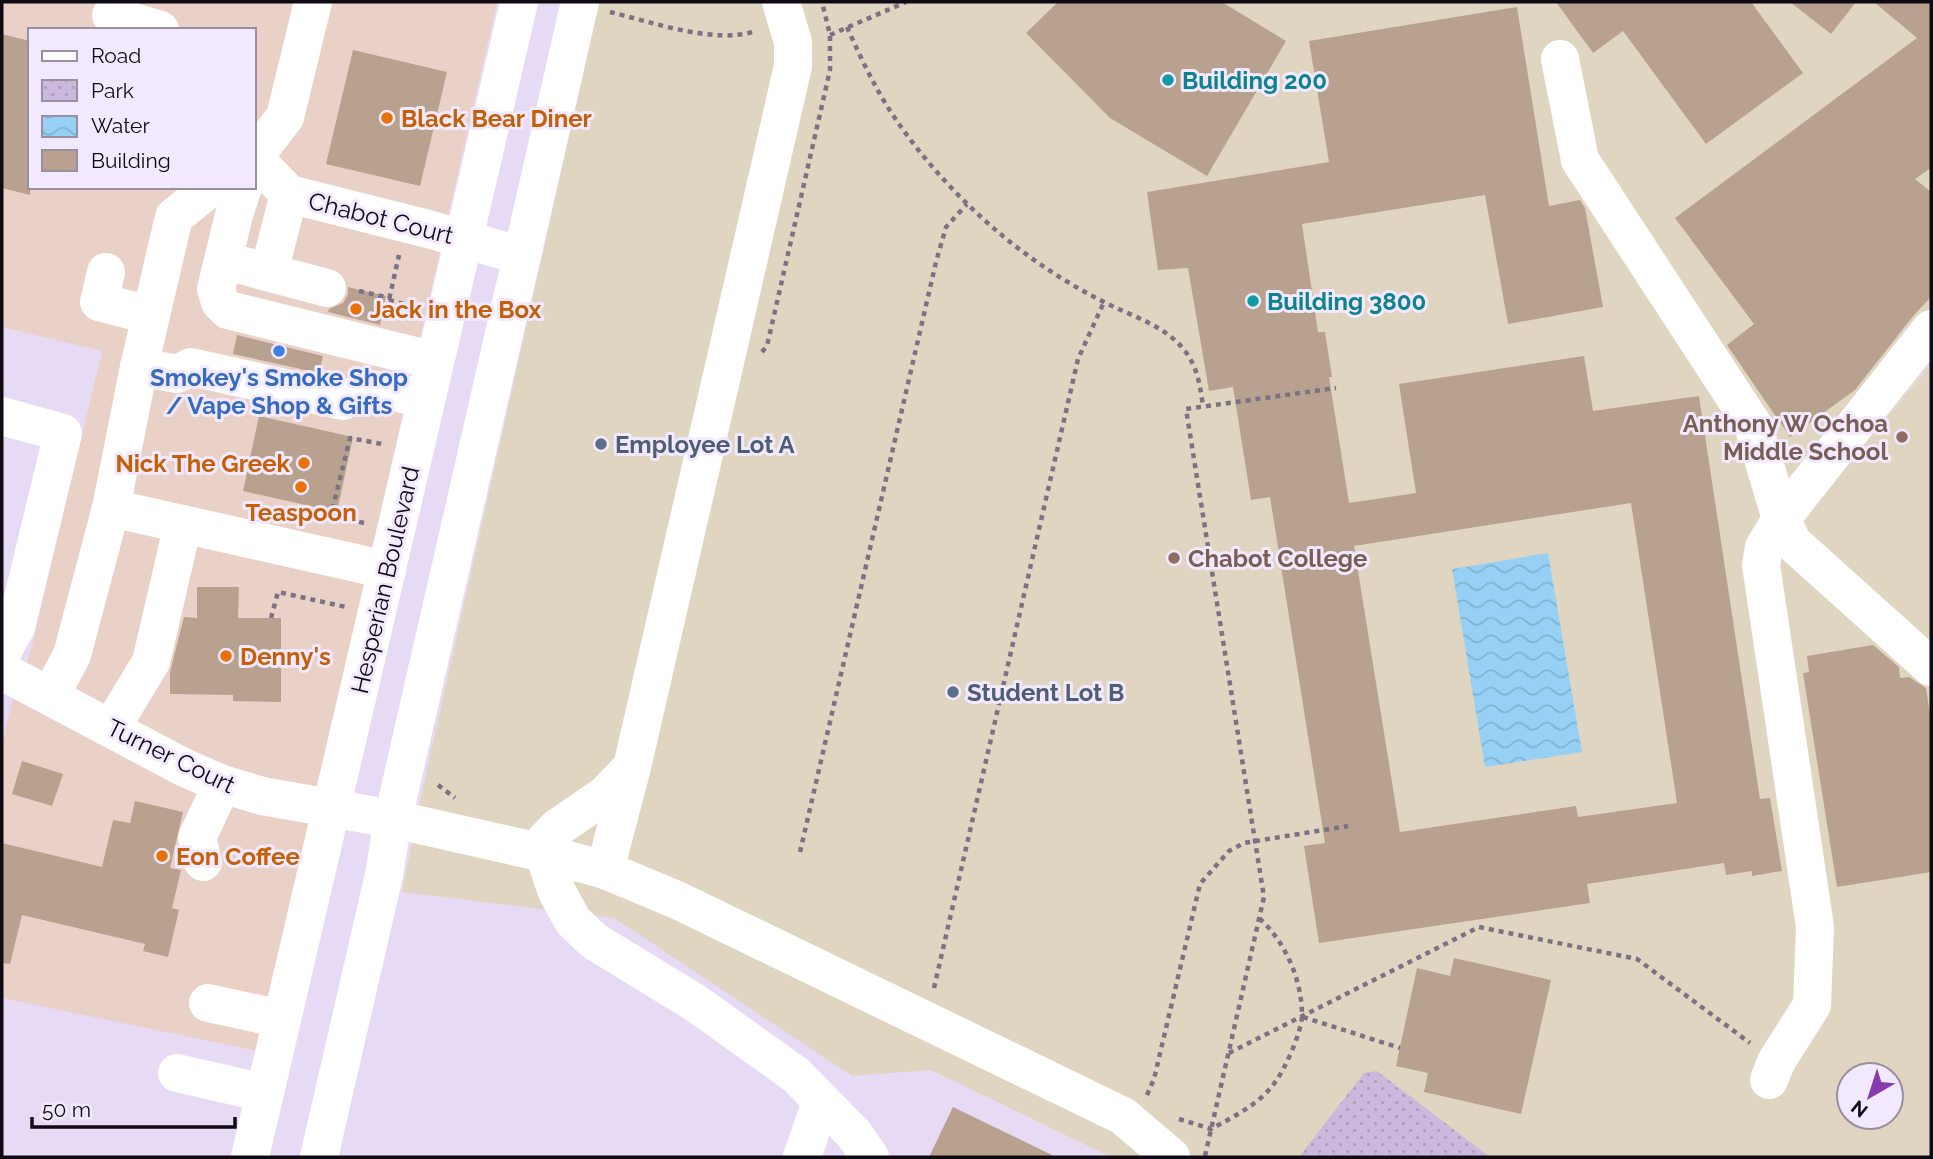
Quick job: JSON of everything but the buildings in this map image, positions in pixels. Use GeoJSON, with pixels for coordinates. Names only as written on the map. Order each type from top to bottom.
{"type":"FeatureCollection","features":[{"type":"Feature","properties":{"kind":"main road"},"geometry":{"type":"LineString","coordinates":[[256,155],[285,117],[313,2]]}},
{"type":"Feature","properties":{"kind":"main road","name":"Hesperian Boulevard"},"geometry":{"type":"LineString","coordinates":[[250,1157],[519,2]]}},
{"type":"Feature","properties":{"kind":"main road"},"geometry":{"type":"LineString","coordinates":[[319,1157],[384,875],[393,819],[522,256],[593,6]]}},
{"type":"Feature","properties":{"kind":"main road"},"geometry":{"type":"LineString","coordinates":[[605,870],[632,767],[793,66],[793,42],[784,11]]}},
{"type":"Feature","properties":{"kind":"main road"},"geometry":{"type":"LineString","coordinates":[[111,15],[153,28]]}},
{"type":"Feature","properties":{"kind":"main road"},"geometry":{"type":"LineString","coordinates":[[1560,59],[1580,160],[1753,425],[1781,519],[1793,542],[1931,667]]}},
{"type":"Feature","properties":{"kind":"main road","name":"Chabot Court"},"geometry":{"type":"LineString","coordinates":[[256,160],[289,194],[522,256]]}},
{"type":"Feature","properties":{"kind":"main road"},"geometry":{"type":"LineString","coordinates":[[50,696],[72,655],[111,508],[150,315],[174,217],[209,189]]}},
{"type":"Feature","properties":{"kind":"main road"},"geometry":{"type":"LineString","coordinates":[[242,189],[216,289],[220,302],[228,310],[435,362]]}},
{"type":"Feature","properties":{"kind":"main road"},"geometry":{"type":"LineString","coordinates":[[289,194],[253,268],[327,288]]}},
{"type":"Feature","properties":{"kind":"main road"},"geometry":{"type":"LineString","coordinates":[[106,272],[99,302],[150,315]]}},
{"type":"Feature","properties":{"kind":"main road"},"geometry":{"type":"LineString","coordinates":[[1773,1071],[1812,1005],[1815,927],[1761,565],[1764,547],[1781,519],[1931,329]]}},
{"type":"Feature","properties":{"kind":"main road"},"geometry":{"type":"LineString","coordinates":[[139,367],[177,374],[191,367],[343,401],[369,389],[426,400]]}},
{"type":"Feature","properties":{"kind":"main road"},"geometry":{"type":"LineString","coordinates":[[2,416],[63,433],[16,627],[2,652]]}},
{"type":"Feature","properties":{"kind":"main road"},"geometry":{"type":"LineString","coordinates":[[111,508],[387,570]]}},
{"type":"Feature","properties":{"kind":"main road"},"geometry":{"type":"LineString","coordinates":[[111,728],[151,662],[183,524]]}},
{"type":"Feature","properties":{"kind":"main road","name":"Turner Court"},"geometry":{"type":"LineString","coordinates":[[2,671],[183,767],[222,784],[262,796],[393,819],[605,870],[886,987],[1123,1116],[1160,1127]]}},
{"type":"Feature","properties":{"kind":"main road"},"geometry":{"type":"LineString","coordinates":[[632,767],[605,795],[557,828],[539,853],[573,921],[594,940],[697,1004],[796,1075],[854,1134],[870,1157]]}},
{"type":"Feature","properties":{"kind":"main road"},"geometry":{"type":"LineString","coordinates":[[203,862],[197,838],[222,784]]}},
{"type":"Feature","properties":{"kind":"main road"},"geometry":{"type":"LineString","coordinates":[[208,1003],[282,1020]]}},
{"type":"Feature","properties":{"kind":"main road"},"geometry":{"type":"LineString","coordinates":[[177,1073],[265,1093]]}},
{"type":"Feature","properties":{"kind":"main road"},"geometry":{"type":"LineString","coordinates":[[802,1157],[821,1102]]}},
{"type":"Feature","properties":{"kind":"path"},"geometry":{"type":"LineString","coordinates":[[830,35],[906,2]]}},
{"type":"Feature","properties":{"kind":"path"},"geometry":{"type":"LineString","coordinates":[[593,6],[708,34],[743,36],[784,11],[823,3],[830,35],[830,70],[767,346],[762,352],[750,354]]}},
{"type":"Feature","properties":{"kind":"path"},"geometry":{"type":"LineString","coordinates":[[847,27],[875,86],[892,114],[967,204],[1049,271],[1104,302],[1162,329],[1185,351],[1196,369],[1203,406]]}},
{"type":"Feature","properties":{"kind":"path"},"geometry":{"type":"LineString","coordinates":[[800,852],[936,262],[946,228],[967,204]]}},
{"type":"Feature","properties":{"kind":"path"},"geometry":{"type":"LineString","coordinates":[[381,321],[384,322],[399,255]]}},
{"type":"Feature","properties":{"kind":"path"},"geometry":{"type":"LineString","coordinates":[[389,300],[415,307]]}},
{"type":"Feature","properties":{"kind":"path"},"geometry":{"type":"LineString","coordinates":[[933,989],[1078,359],[1104,302]]}},
{"type":"Feature","properties":{"kind":"path"},"geometry":{"type":"LineString","coordinates":[[1204,1157],[1264,897],[1186,410],[1336,388]]}},
{"type":"Feature","properties":{"kind":"path"},"geometry":{"type":"LineString","coordinates":[[364,523],[331,515],[350,438],[382,444]]}},
{"type":"Feature","properties":{"kind":"path"},"geometry":{"type":"LineString","coordinates":[[271,618],[278,592],[345,607]]}},
{"type":"Feature","properties":{"kind":"path"},"geometry":{"type":"LineString","coordinates":[[1259,918],[1273,930],[1284,948],[1297,984],[1302,1017],[1291,1053],[1277,1080],[1249,1107],[1211,1129],[1186,1122],[1160,1127],[1145,1100],[1154,1079],[1200,884],[1229,851],[1256,840],[1348,826]]}},
{"type":"Feature","properties":{"kind":"path"},"geometry":{"type":"LineString","coordinates":[[1228,1053],[1479,927],[1637,959],[1773,1071]]}},
{"type":"Feature","properties":{"kind":"path"},"geometry":{"type":"LineString","coordinates":[[1302,1017],[1399,1048]]}},
{"type":"Feature","properties":{"kind":"shaded area"},"geometry":{"type":"Polygon","coordinates":[[[2,2],[497,2],[257,1051],[2,998],[2,745],[11,706],[31,650],[102,351],[2,327],[2,2]]]}},
{"type":"Feature","properties":{"kind":"shaded area","name":"Chabot College"},"geometry":{"type":"Polygon","coordinates":[[[599,2],[1931,2],[1931,361],[1882,425],[1931,364],[1931,1157],[1111,1157],[931,1070],[852,1076],[614,918],[402,892],[599,2]]]}},
{"type":"Feature","properties":{"kind":"green space"},"geometry":{"type":"Polygon","coordinates":[[[1377,1071],[1490,1157],[1299,1157],[1364,1073],[1377,1071]]]}},
{"type":"Feature","properties":{"kind":"water"},"geometry":{"type":"Polygon","coordinates":[[[1548,553],[1582,752],[1485,767],[1452,569],[1548,553]]]}},
{"type":"Feature","properties":{"kind":"place","name":"Building 200"},"geometry":{"type":"Point","coordinates":[1168,80]}},
{"type":"Feature","properties":{"kind":"place","name":"Black Bear Diner"},"geometry":{"type":"Point","coordinates":[387,118]}},
{"type":"Feature","properties":{"kind":"place","name":"Building 3800"},"geometry":{"type":"Point","coordinates":[1253,301]}},
{"type":"Feature","properties":{"kind":"place","name":"Jack in the Box"},"geometry":{"type":"Point","coordinates":[356,309]}},
{"type":"Feature","properties":{"kind":"place","name":"Smokey's Smoke Shop / Vape Shop & Gifts"},"geometry":{"type":"Point","coordinates":[279,351]}},
{"type":"Feature","properties":{"kind":"place","name":"Anthony W Ochoa Middle School"},"geometry":{"type":"Point","coordinates":[1902,437]}},
{"type":"Feature","properties":{"kind":"place","name":"Employee Lot A"},"geometry":{"type":"Point","coordinates":[601,444]}},
{"type":"Feature","properties":{"kind":"place","name":"Nick The Greek"},"geometry":{"type":"Point","coordinates":[304,463]}},
{"type":"Feature","properties":{"kind":"place","name":"Teaspoon"},"geometry":{"type":"Point","coordinates":[301,487]}},
{"type":"Feature","properties":{"kind":"place","name":"Chabot College"},"geometry":{"type":"Point","coordinates":[1174,558]}},
{"type":"Feature","properties":{"kind":"place","name":"Denny's"},"geometry":{"type":"Point","coordinates":[226,656]}},
{"type":"Feature","properties":{"kind":"place","name":"Student Lot B"},"geometry":{"type":"Point","coordinates":[953,692]}},
{"type":"Feature","properties":{"kind":"place","name":"Eon Coffee"},"geometry":{"type":"Point","coordinates":[162,856]}}]}
